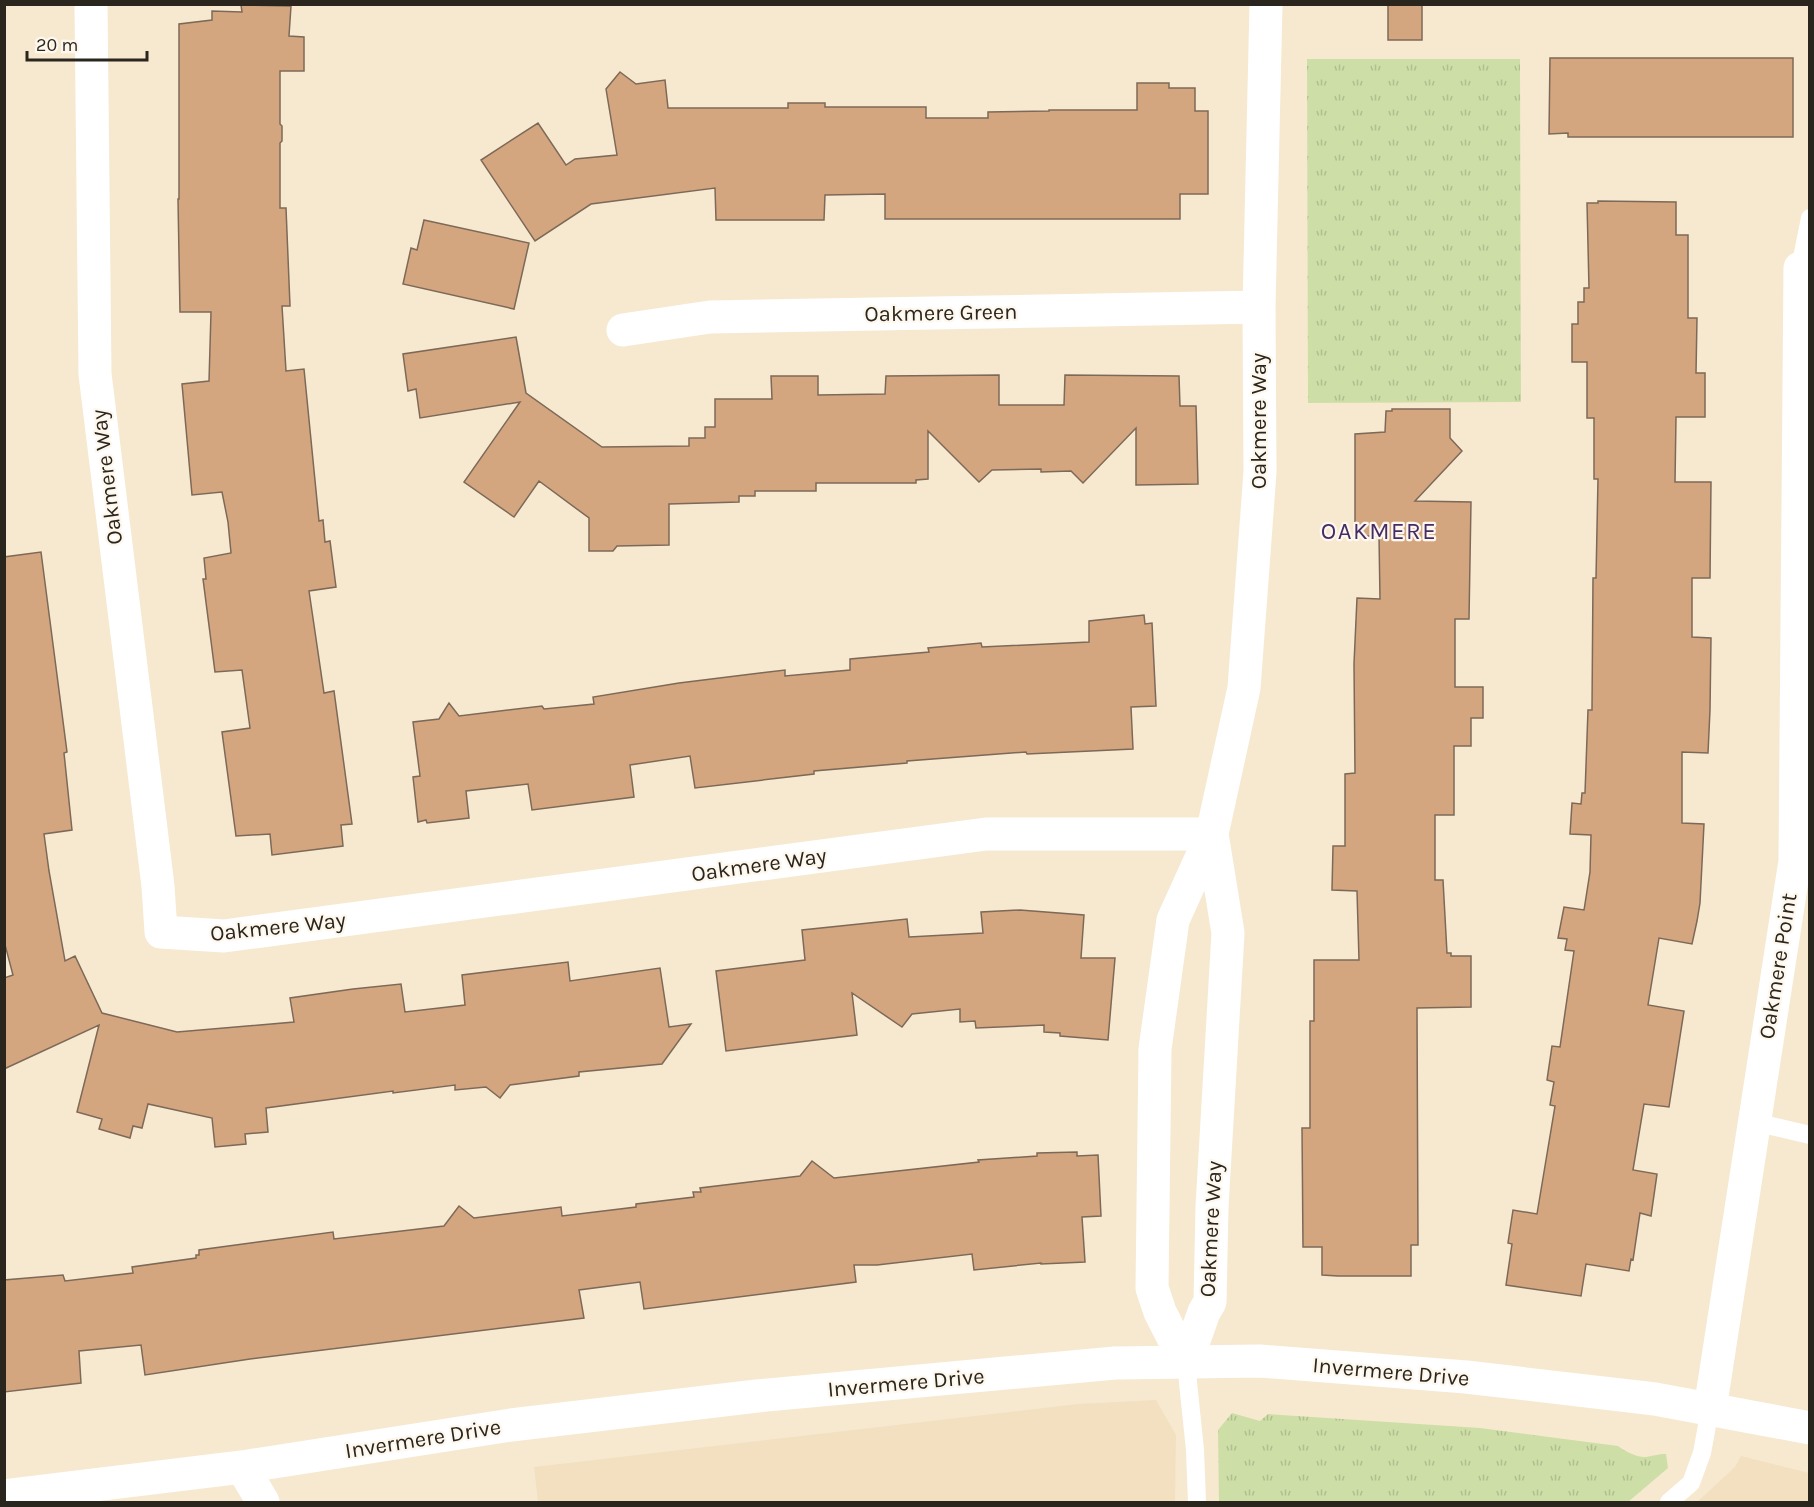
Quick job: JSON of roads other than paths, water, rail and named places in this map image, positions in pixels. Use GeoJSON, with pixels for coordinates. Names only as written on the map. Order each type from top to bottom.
{"type":"FeatureCollection","features":[{"type":"Feature","properties":{"kind":"street","name":"Oakmere Way"},"geometry":{"type":"LineString","coordinates":[[91,4],[95,374],[161,932],[224,936],[986,834],[1212,834]]}},
{"type":"Feature","properties":{"kind":"street","name":"Oakmere Way"},"geometry":{"type":"LineString","coordinates":[[1186,1364],[1160,1312],[1152,1288],[1155,1049],[1173,921],[1212,834],[1244,688],[1260,472],[1259,307],[1266,4]]}},
{"type":"Feature","properties":{"kind":"street","name":"Oakmere Point"},"geometry":{"type":"LineString","coordinates":[[1710,1409],[1795,861],[1805,264]]}},
{"type":"Feature","properties":{"kind":"street","name":"Oakmere Green"},"geometry":{"type":"LineString","coordinates":[[623,330],[710,317],[1259,307]]}},
{"type":"Feature","properties":{"kind":"street","name":"Oakmere Way"},"geometry":{"type":"LineString","coordinates":[[1186,1364],[1204,1312],[1210,1302],[1212,1207],[1228,933],[1212,834]]}},
{"type":"Feature","properties":{"kind":"street","name":"Invermere Drive"},"geometry":{"type":"LineString","coordinates":[[4,1496],[242,1467],[511,1425],[757,1396],[1115,1364],[1260,1361],[1466,1377],[1655,1399],[1809,1428]]}},
{"type":"Feature","properties":{"kind":"street"},"geometry":{"type":"LineString","coordinates":[[242,1467],[242,1503]]}},
{"type":"Feature","properties":{"kind":"street"},"geometry":{"type":"LineString","coordinates":[[242,1467],[263,1503]]}},
{"type":"Feature","properties":{"kind":"lane"},"geometry":{"type":"LineString","coordinates":[[1805,264],[1809,218]]}},
{"type":"Feature","properties":{"kind":"lane"},"geometry":{"type":"LineString","coordinates":[[1754,1122],[1809,1135]]}},
{"type":"Feature","properties":{"kind":"lane"},"geometry":{"type":"LineString","coordinates":[[1186,1364],[1195,1450],[1197,1503]]}},
{"type":"Feature","properties":{"kind":"lane"},"geometry":{"type":"LineString","coordinates":[[1669,1503],[1691,1483],[1702,1453],[1710,1409]]}},
{"type":"Feature","properties":{"kind":"district","name":"OAKMERE"},"geometry":{"type":"Point","coordinates":[1379,531]}}]}
